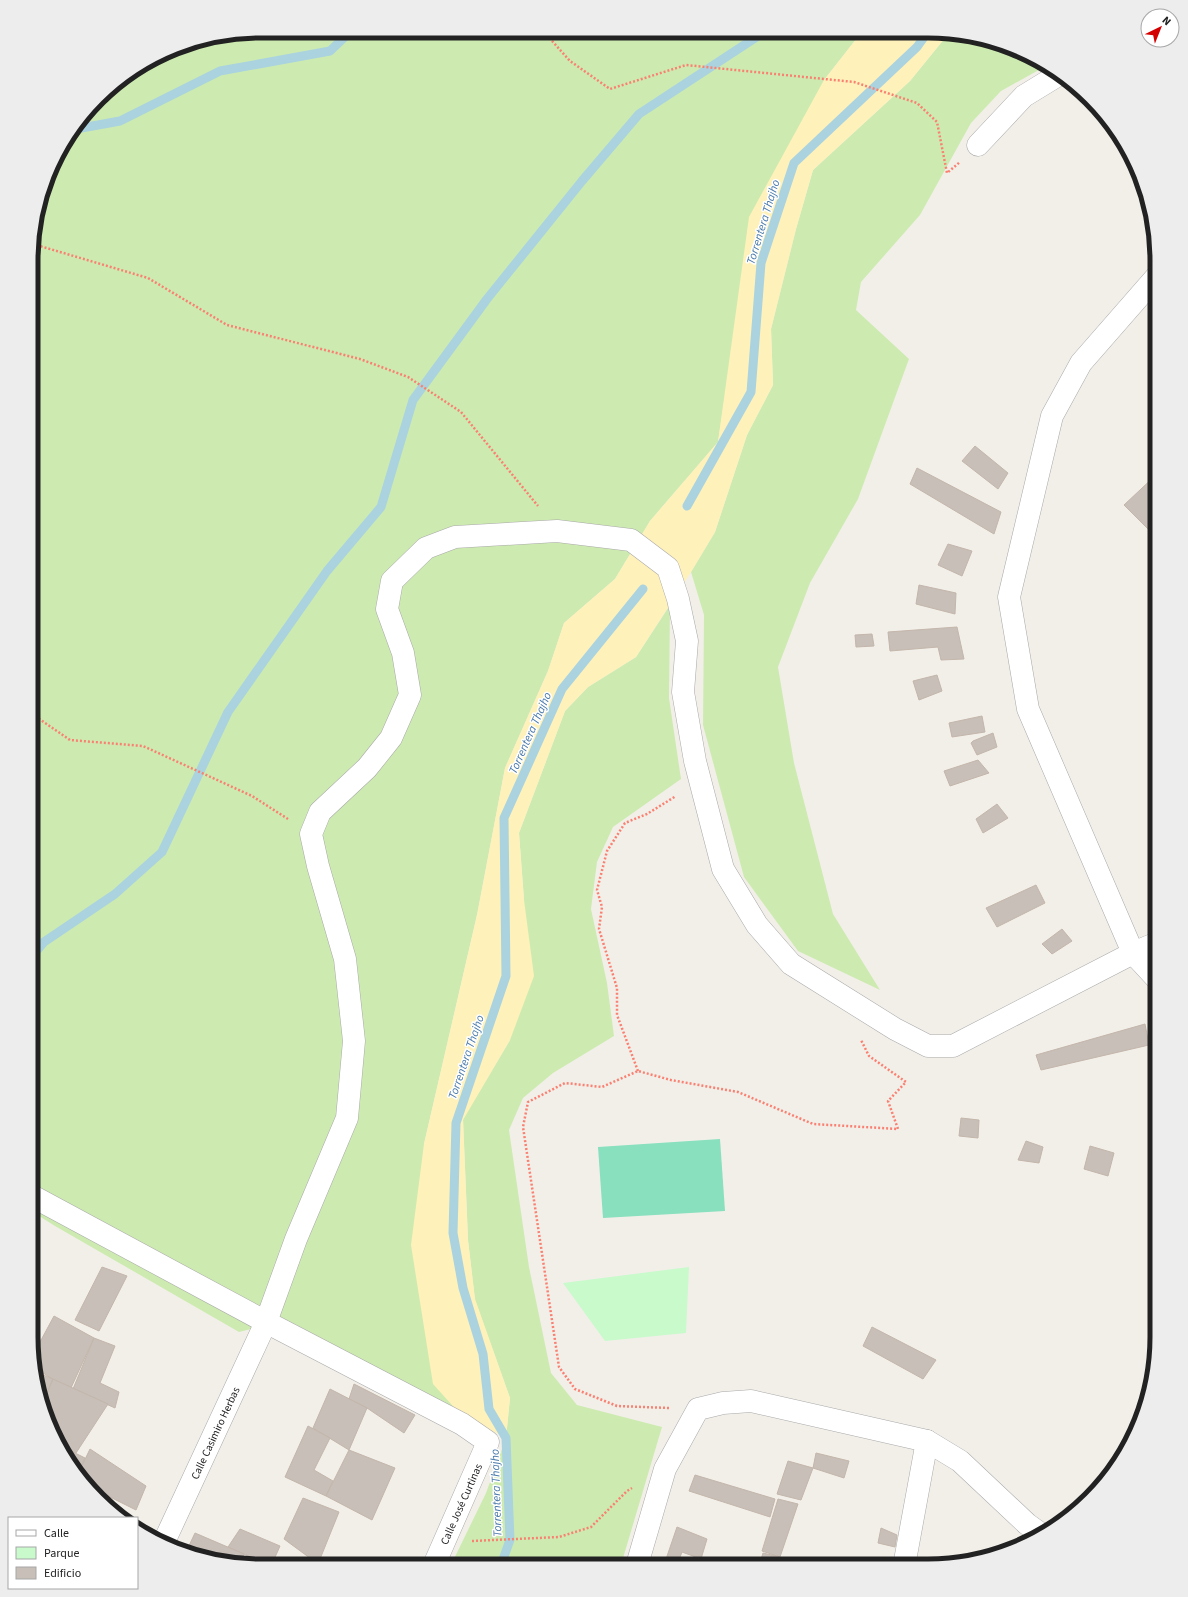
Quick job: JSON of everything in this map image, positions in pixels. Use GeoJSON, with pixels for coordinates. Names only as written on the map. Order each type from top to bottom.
{"type":"FeatureCollection","features":[{"type":"Feature","properties":{"kind":"street"},"geometry":{"type":"LineString","coordinates":[[978,145],[1024,96],[1054,77]]}},
{"type":"Feature","properties":{"kind":"street"},"geometry":{"type":"LineString","coordinates":[[1150,284],[1081,363],[1052,416],[1009,597],[1028,710],[1133,953],[1150,972]]}},
{"type":"Feature","properties":{"kind":"street"},"geometry":{"type":"LineString","coordinates":[[311,834],[320,812],[366,768],[391,738],[410,695],[403,654],[387,609],[392,581],[426,548],[455,537],[557,531],[631,540],[668,568],[678,599],[687,640],[683,692],[694,762],[723,869],[757,924],[791,964],[894,1030],[928,1046],[953,1046],[1133,953],[1150,946]]}},
{"type":"Feature","properties":{"kind":"street","name":"Calle Casimiro Herbas"},"geometry":{"type":"LineString","coordinates":[[166,1538],[266,1322],[296,1238],[347,1118],[354,1041],[345,959],[318,866],[311,834]]}},
{"type":"Feature","properties":{"kind":"street"},"geometry":{"type":"LineString","coordinates":[[38,1199],[266,1322]]}},
{"type":"Feature","properties":{"kind":"street","name":"Calle José Curtinas"},"geometry":{"type":"LineString","coordinates":[[266,1322],[462,1424],[488,1442],[437,1559]]}},
{"type":"Feature","properties":{"kind":"street"},"geometry":{"type":"LineString","coordinates":[[639,1559],[665,1469],[698,1409],[723,1403],[751,1401],[927,1441],[960,1461],[1027,1524],[1036,1531]]}},
{"type":"Feature","properties":{"kind":"street"},"geometry":{"type":"LineString","coordinates":[[905,1559],[927,1441]]}},
{"type":"Feature","properties":{"kind":"path"},"geometry":{"type":"LineString","coordinates":[[549,38],[570,61],[610,89],[686,66],[854,82],[917,103],[937,122],[947,174],[978,145]]}},
{"type":"Feature","properties":{"kind":"path"},"geometry":{"type":"LineString","coordinates":[[38,245],[148,278],[227,325],[360,359],[408,377],[460,412],[508,468],[557,531]]}},
{"type":"Feature","properties":{"kind":"path"},"geometry":{"type":"LineString","coordinates":[[38,718],[70,740],[143,746],[252,796],[311,834]]}},
{"type":"Feature","properties":{"kind":"path"},"geometry":{"type":"LineString","coordinates":[[638,1071],[617,1015],[617,988],[599,929],[602,907],[597,890],[607,851],[625,823],[652,811],[699,779]]}},
{"type":"Feature","properties":{"kind":"path"},"geometry":{"type":"LineString","coordinates":[[698,1409],[617,1406],[575,1389],[559,1367],[523,1127],[528,1102],[564,1083],[602,1087],[638,1071],[671,1080],[738,1092],[813,1124],[898,1129],[888,1101],[906,1082],[868,1056],[858,1034],[866,1011]]}},
{"type":"Feature","properties":{"kind":"path"},"geometry":{"type":"LineString","coordinates":[[444,1543],[559,1537],[591,1527],[627,1491],[665,1469]]}},
{"type":"Feature","properties":{"kind":"green space"},"geometry":{"type":"Polygon","coordinates":[[[246,38],[857,38],[824,80],[732,348],[718,442],[650,521],[615,579],[564,623],[548,671],[505,768],[477,915],[424,1144],[461,1415],[287,1320],[239,1332],[38,1215],[38,246],[42,217],[50,189],[61,162],[75,137],[103,103],[125,84],[149,68],[189,50],[217,42],[246,38]]]}},
{"type":"Feature","properties":{"kind":"green space"},"geometry":{"type":"Polygon","coordinates":[[[945,38],[971,42],[999,50],[1013,55],[1041,69],[1001,91],[971,123],[920,215],[861,282],[856,310],[909,359],[858,499],[810,583],[778,667],[794,763],[833,914],[880,990],[798,951],[744,877],[703,725],[704,615],[691,572],[715,532],[747,435],[773,385],[771,329],[796,229],[813,170],[910,81],[945,38]]]}},
{"type":"Feature","properties":{"kind":"green space"},"geometry":{"type":"Polygon","coordinates":[[[670,605],[669,698],[681,779],[613,827],[597,862],[591,909],[607,983],[614,1036],[553,1073],[523,1098],[509,1130],[529,1267],[551,1373],[577,1405],[662,1427],[623,1559],[454,1559],[486,1493],[506,1438],[510,1398],[475,1300],[468,1240],[463,1119],[510,1040],[524,900],[519,833],[565,711],[588,687],[636,657],[670,605]]]}},
{"type":"Feature","properties":{"kind":"green space"},"geometry":{"type":"Polygon","coordinates":[[[720,1139],[725,1211],[603,1218],[598,1147],[720,1139]]]}},
{"type":"Feature","properties":{"kind":"green space"},"geometry":{"type":"Polygon","coordinates":[[[689,1267],[686,1333],[605,1341],[563,1283],[689,1267]]]}},
{"type":"Feature","properties":{"kind":"sand"},"geometry":{"type":"Polygon","coordinates":[[[857,38],[945,38],[910,81],[813,170],[796,229],[771,329],[773,385],[747,435],[715,532],[636,657],[588,687],[565,711],[519,833],[524,900],[534,976],[510,1040],[463,1120],[468,1240],[475,1299],[510,1398],[506,1438],[461,1415],[433,1384],[411,1245],[424,1144],[477,915],[505,768],[548,671],[564,623],[615,579],[650,521],[718,442],[749,217],[824,80],[857,38]]]}},
{"type":"Feature","properties":{"kind":"building"},"geometry":{"type":"Polygon","coordinates":[[[975,446],[1008,473],[998,489],[962,461],[975,446]]]}},
{"type":"Feature","properties":{"kind":"building"},"geometry":{"type":"Polygon","coordinates":[[[917,468],[1001,512],[994,534],[910,484],[917,468]]]}},
{"type":"Feature","properties":{"kind":"building"},"geometry":{"type":"Polygon","coordinates":[[[1150,481],[1150,531],[1124,505],[1150,481]]]}},
{"type":"Feature","properties":{"kind":"building"},"geometry":{"type":"Polygon","coordinates":[[[948,544],[972,551],[962,576],[938,565],[948,544]]]}},
{"type":"Feature","properties":{"kind":"building"},"geometry":{"type":"Polygon","coordinates":[[[919,585],[956,593],[955,614],[916,604],[919,585]]]}},
{"type":"Feature","properties":{"kind":"building"},"geometry":{"type":"Polygon","coordinates":[[[957,627],[964,659],[941,660],[938,647],[890,651],[888,632],[957,627]]]}},
{"type":"Feature","properties":{"kind":"building"},"geometry":{"type":"Polygon","coordinates":[[[872,634],[874,646],[856,647],[855,635],[872,634]]]}},
{"type":"Feature","properties":{"kind":"building"},"geometry":{"type":"Polygon","coordinates":[[[937,675],[942,691],[919,700],[913,681],[937,675]]]}},
{"type":"Feature","properties":{"kind":"building"},"geometry":{"type":"Polygon","coordinates":[[[982,716],[985,732],[952,737],[949,723],[982,716]]]}},
{"type":"Feature","properties":{"kind":"building"},"geometry":{"type":"Polygon","coordinates":[[[993,733],[997,747],[977,755],[971,743],[993,733]]]}},
{"type":"Feature","properties":{"kind":"building"},"geometry":{"type":"Polygon","coordinates":[[[978,760],[989,773],[950,786],[944,771],[978,760]]]}},
{"type":"Feature","properties":{"kind":"building"},"geometry":{"type":"Polygon","coordinates":[[[997,804],[1008,818],[983,833],[976,819],[997,804]]]}},
{"type":"Feature","properties":{"kind":"building"},"geometry":{"type":"Polygon","coordinates":[[[1036,885],[1045,903],[997,927],[986,908],[1036,885]]]}},
{"type":"Feature","properties":{"kind":"building"},"geometry":{"type":"Polygon","coordinates":[[[1062,929],[1072,941],[1052,954],[1042,944],[1062,929]]]}},
{"type":"Feature","properties":{"kind":"building"},"geometry":{"type":"Polygon","coordinates":[[[1145,1024],[1149,1045],[1041,1070],[1036,1055],[1145,1024]]]}},
{"type":"Feature","properties":{"kind":"building"},"geometry":{"type":"Polygon","coordinates":[[[961,1118],[979,1120],[978,1138],[959,1136],[961,1118]]]}},
{"type":"Feature","properties":{"kind":"building"},"geometry":{"type":"Polygon","coordinates":[[[1026,1141],[1043,1147],[1039,1163],[1018,1160],[1026,1141]]]}},
{"type":"Feature","properties":{"kind":"building"},"geometry":{"type":"Polygon","coordinates":[[[1090,1146],[1114,1153],[1108,1176],[1084,1169],[1090,1146]]]}},
{"type":"Feature","properties":{"kind":"building"},"geometry":{"type":"Polygon","coordinates":[[[102,1267],[127,1276],[99,1331],[75,1320],[102,1267]]]}},
{"type":"Feature","properties":{"kind":"building"},"geometry":{"type":"Polygon","coordinates":[[[54,1316],[94,1338],[70,1390],[41,1372],[38,1346],[54,1316]]]}},
{"type":"Feature","properties":{"kind":"building"},"geometry":{"type":"Polygon","coordinates":[[[872,1327],[936,1360],[923,1379],[863,1346],[872,1327]]]}},
{"type":"Feature","properties":{"kind":"building"},"geometry":{"type":"Polygon","coordinates":[[[94,1338],[115,1346],[100,1383],[119,1392],[115,1408],[73,1389],[94,1338]]]}},
{"type":"Feature","properties":{"kind":"building"},"geometry":{"type":"Polygon","coordinates":[[[41,1374],[53,1379],[46,1395],[41,1374]]]}},
{"type":"Feature","properties":{"kind":"building"},"geometry":{"type":"Polygon","coordinates":[[[53,1379],[108,1404],[76,1453],[69,1450],[61,1435],[46,1395],[53,1379]]]}},
{"type":"Feature","properties":{"kind":"building"},"geometry":{"type":"Polygon","coordinates":[[[354,1384],[415,1415],[404,1433],[367,1408],[349,1399],[354,1384]]]}},
{"type":"Feature","properties":{"kind":"building"},"geometry":{"type":"Polygon","coordinates":[[[330,1389],[367,1408],[349,1450],[313,1428],[330,1389]]]}},
{"type":"Feature","properties":{"kind":"building"},"geometry":{"type":"Polygon","coordinates":[[[308,1426],[330,1438],[314,1470],[333,1481],[326,1496],[285,1477],[308,1426]]]}},
{"type":"Feature","properties":{"kind":"building"},"geometry":{"type":"Polygon","coordinates":[[[90,1449],[146,1486],[136,1510],[102,1493],[81,1468],[90,1449]]]}},
{"type":"Feature","properties":{"kind":"building"},"geometry":{"type":"Polygon","coordinates":[[[69,1450],[85,1458],[81,1467],[69,1450]]]}},
{"type":"Feature","properties":{"kind":"building"},"geometry":{"type":"Polygon","coordinates":[[[349,1450],[395,1468],[372,1520],[326,1496],[349,1450]]]}},
{"type":"Feature","properties":{"kind":"building"},"geometry":{"type":"Polygon","coordinates":[[[816,1453],[849,1461],[844,1478],[813,1468],[816,1453]]]}},
{"type":"Feature","properties":{"kind":"building"},"geometry":{"type":"Polygon","coordinates":[[[788,1461],[813,1468],[801,1500],[777,1494],[788,1461]]]}},
{"type":"Feature","properties":{"kind":"building"},"geometry":{"type":"Polygon","coordinates":[[[695,1475],[775,1499],[770,1517],[689,1491],[695,1475]]]}},
{"type":"Feature","properties":{"kind":"building"},"geometry":{"type":"Polygon","coordinates":[[[303,1498],[339,1512],[320,1559],[311,1559],[284,1539],[303,1498]]]}},
{"type":"Feature","properties":{"kind":"building"},"geometry":{"type":"Polygon","coordinates":[[[778,1499],[798,1504],[780,1557],[762,1551],[778,1499]]]}},
{"type":"Feature","properties":{"kind":"building"},"geometry":{"type":"Polygon","coordinates":[[[677,1527],[707,1539],[701,1559],[682,1552],[679,1559],[666,1559],[677,1527]]]}},
{"type":"Feature","properties":{"kind":"building"},"geometry":{"type":"Polygon","coordinates":[[[881,1528],[897,1535],[895,1547],[878,1543],[881,1528]]]}},
{"type":"Feature","properties":{"kind":"building"},"geometry":{"type":"Polygon","coordinates":[[[240,1529],[280,1546],[274,1559],[255,1559],[228,1547],[240,1529]]]}},
{"type":"Feature","properties":{"kind":"building"},"geometry":{"type":"Polygon","coordinates":[[[195,1533],[244,1554],[242,1558],[217,1555],[188,1547],[195,1533]]]}},
{"type":"Feature","properties":{"kind":"building"},"geometry":{"type":"Polygon","coordinates":[[[763,1553],[780,1557],[780,1559],[761,1559],[763,1553]]]}},
{"type":"Feature","properties":{"kind":"waterway"},"geometry":{"type":"LineString","coordinates":[[82,128],[120,121],[220,71],[330,51],[344,38]]}},
{"type":"Feature","properties":{"kind":"waterway"},"geometry":{"type":"LineString","coordinates":[[38,949],[44,942],[115,894],[162,852],[228,712],[327,571],[381,507],[413,400],[487,299],[582,181],[639,114],[755,38]]}},
{"type":"Feature","properties":{"kind":"waterway","name":"Torrentera Thajho"},"geometry":{"type":"LineString","coordinates":[[687,506],[751,392],[761,263],[794,163],[917,47],[923,38]]}},
{"type":"Feature","properties":{"kind":"waterway","name":"Torrentera Thajho"},"geometry":{"type":"LineString","coordinates":[[503,1559],[510,1540],[506,1438],[489,1409],[483,1354],[463,1288],[453,1233],[456,1123],[506,976],[504,818],[562,689],[643,589]]}}]}
